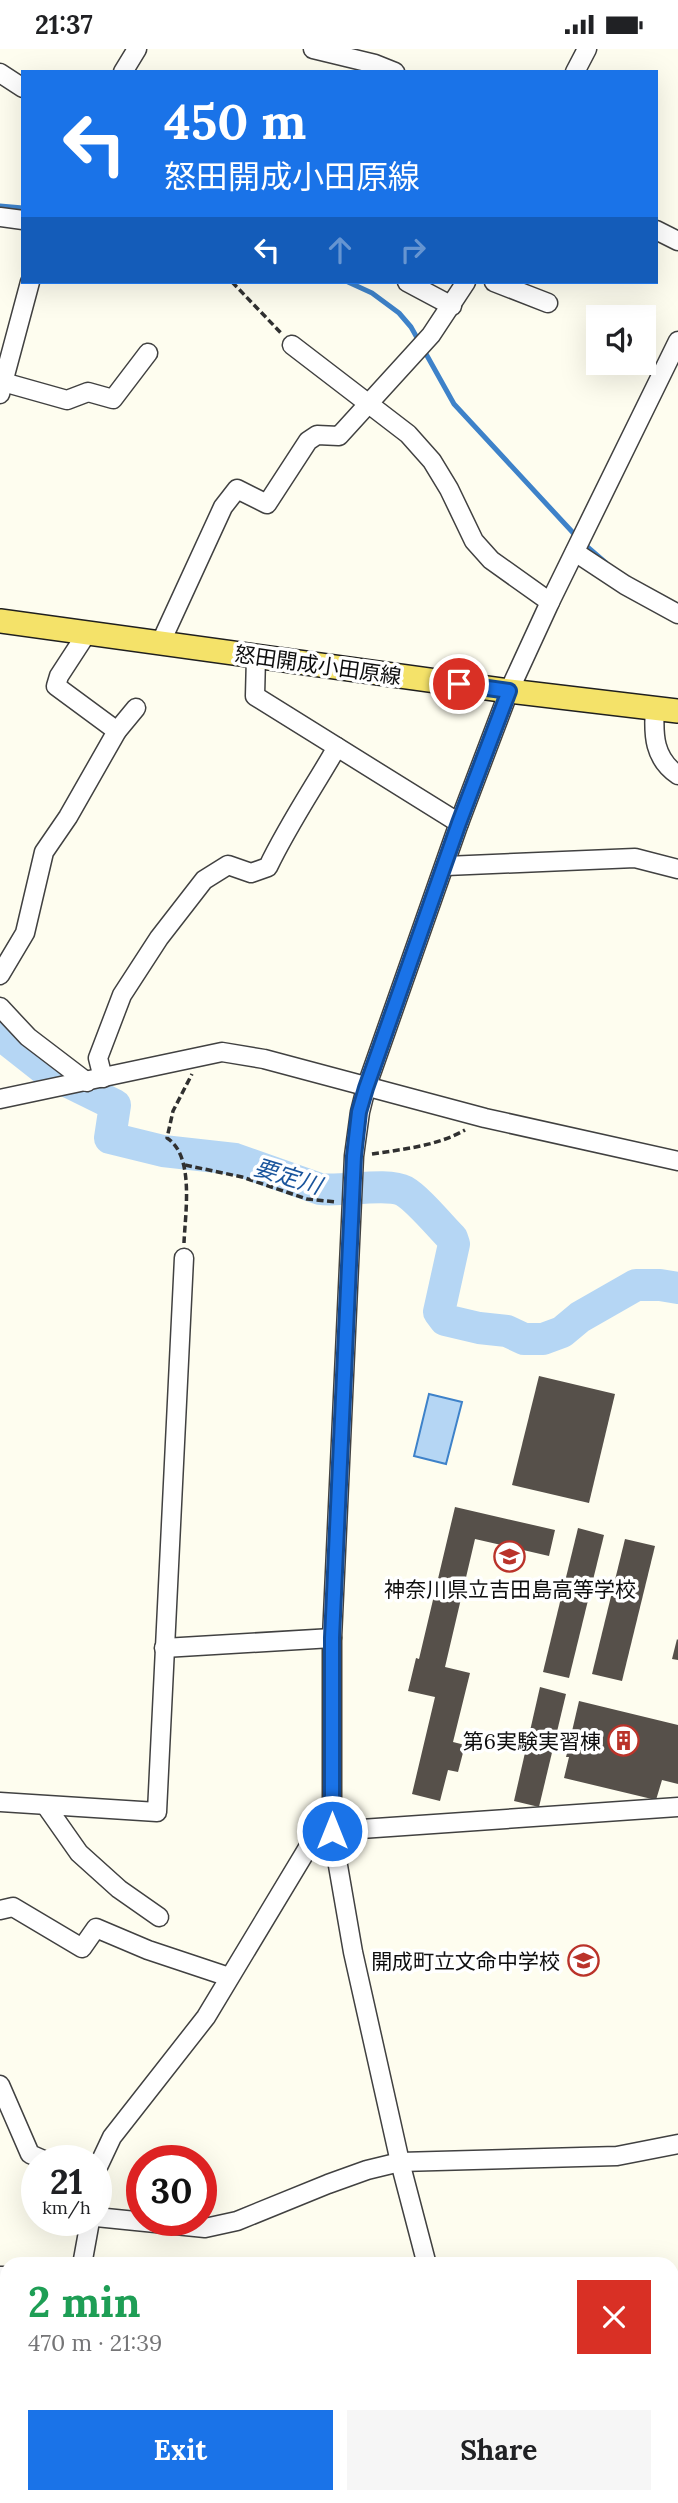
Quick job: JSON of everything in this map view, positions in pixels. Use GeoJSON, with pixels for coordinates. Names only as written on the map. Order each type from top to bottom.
{"type":"FeatureCollection","features":[{"type":"Feature","properties":{"kind":"main road","name":"怒田開成小田原線"},"geometry":{"type":"LineString","coordinates":[[0,621],[509,691],[678,711]]}},
{"type":"Feature","properties":{"kind":"street"},"geometry":{"type":"LineString","coordinates":[[124,70],[136,49]]}},
{"type":"Feature","properties":{"kind":"street"},"geometry":{"type":"LineString","coordinates":[[313,49],[390,70]]}},
{"type":"Feature","properties":{"kind":"street"},"geometry":{"type":"LineString","coordinates":[[576,70],[587,49]]}},
{"type":"Feature","properties":{"kind":"street"},"geometry":{"type":"LineString","coordinates":[[0,73],[21,87]]}},
{"type":"Feature","properties":{"kind":"street"},"geometry":{"type":"LineString","coordinates":[[0,217],[21,220]]}},
{"type":"Feature","properties":{"kind":"street"},"geometry":{"type":"LineString","coordinates":[[658,231],[678,241]]}},
{"type":"Feature","properties":{"kind":"street"},"geometry":{"type":"LineString","coordinates":[[29,284],[2,388],[67,400],[88,392],[113,399],[148,353]]}},
{"type":"Feature","properties":{"kind":"street"},"geometry":{"type":"LineString","coordinates":[[411,284],[452,306]]}},
{"type":"Feature","properties":{"kind":"street"},"geometry":{"type":"LineString","coordinates":[[160,644],[223,507],[237,489],[267,504],[308,441],[317,435],[340,436],[431,335],[465,284]]}},
{"type":"Feature","properties":{"kind":"street"},"geometry":{"type":"LineString","coordinates":[[499,284],[548,303]]}},
{"type":"Feature","properties":{"kind":"street"},"geometry":{"type":"LineString","coordinates":[[425,2257],[400,2162],[353,1952],[332,1831],[332,1638],[352,1194],[359,1112],[459,823],[509,691],[678,341]]}},
{"type":"Feature","properties":{"kind":"street"},"geometry":{"type":"LineString","coordinates":[[292,345],[408,435],[432,461],[474,541],[491,560],[550,602]]}},
{"type":"Feature","properties":{"kind":"street"},"geometry":{"type":"LineString","coordinates":[[575,552],[625,585],[678,614]]}},
{"type":"Feature","properties":{"kind":"street"},"geometry":{"type":"LineString","coordinates":[[88,633],[59,676],[56,686],[117,731]]}},
{"type":"Feature","properties":{"kind":"street"},"geometry":{"type":"LineString","coordinates":[[256,657],[255,696],[459,823]]}},
{"type":"Feature","properties":{"kind":"street"},"geometry":{"type":"LineString","coordinates":[[0,975],[25,933],[44,852],[78,800],[117,731],[136,708]]}},
{"type":"Feature","properties":{"kind":"street"},"geometry":{"type":"LineString","coordinates":[[655,708],[657,751],[666,766],[678,775]]}},
{"type":"Feature","properties":{"kind":"street"},"geometry":{"type":"LineString","coordinates":[[95,1080],[98,1058],[122,995],[159,938],[205,880],[228,865],[251,873],[268,867],[284,834],[303,807],[337,747]]}},
{"type":"Feature","properties":{"kind":"street"},"geometry":{"type":"LineString","coordinates":[[446,866],[635,858],[678,869]]}},
{"type":"Feature","properties":{"kind":"street"},"geometry":{"type":"LineString","coordinates":[[0,1007],[28,1037],[95,1080]]}},
{"type":"Feature","properties":{"kind":"street"},"geometry":{"type":"LineString","coordinates":[[0,1099],[222,1052],[264,1059],[485,1118],[678,1161]]}},
{"type":"Feature","properties":{"kind":"street"},"geometry":{"type":"LineString","coordinates":[[0,1802],[157,1812],[184,1258]]}},
{"type":"Feature","properties":{"kind":"street"},"geometry":{"type":"LineString","coordinates":[[164,1648],[332,1638]]}},
{"type":"Feature","properties":{"kind":"street"},"geometry":{"type":"LineString","coordinates":[[46,1806],[79,1853],[119,1889],[159,1917]]}},
{"type":"Feature","properties":{"kind":"street"},"geometry":{"type":"LineString","coordinates":[[108,2145],[206,2017],[309,1846],[332,1831],[678,1807]]}},
{"type":"Feature","properties":{"kind":"street"},"geometry":{"type":"LineString","coordinates":[[0,1910],[13,1907],[82,1948],[96,1928],[148,1950],[229,1977]]}},
{"type":"Feature","properties":{"kind":"street"},"geometry":{"type":"LineString","coordinates":[[0,2085],[26,2145]]}},
{"type":"Feature","properties":{"kind":"street"},"geometry":{"type":"LineString","coordinates":[[112,2219],[205,2228],[237,2221],[367,2169],[400,2162],[617,2156],[678,2144]]}},
{"type":"Feature","properties":{"kind":"street"},"geometry":{"type":"LineString","coordinates":[[83,2257],[87,2236]]}},
{"type":"Feature","properties":{"kind":"path"},"geometry":{"type":"LineString","coordinates":[[234,284],[292,345]]}},
{"type":"Feature","properties":{"kind":"path"},"geometry":{"type":"LineString","coordinates":[[184,1258],[185,1165],[178,1149],[167,1138],[173,1111],[201,1057]]}},
{"type":"Feature","properties":{"kind":"path"},"geometry":{"type":"LineString","coordinates":[[354,1156],[409,1148],[450,1138],[485,1118]]}},
{"type":"Feature","properties":{"kind":"path"},"geometry":{"type":"LineString","coordinates":[[185,1165],[242,1177],[307,1199],[352,1194]]}},
{"type":"Feature","properties":{"kind":"water"},"geometry":{"type":"Polygon","coordinates":[[[429,1394],[462,1402],[446,1464],[414,1456],[429,1394]]]}},
{"type":"Feature","properties":{"kind":"building"},"geometry":{"type":"Polygon","coordinates":[[[539,1376],[615,1394],[589,1503],[512,1485],[539,1376]]]}},
{"type":"Feature","properties":{"kind":"building"},"geometry":{"type":"Polygon","coordinates":[[[455,1507],[555,1530],[549,1556],[475,1539],[445,1667],[470,1673],[453,1742],[465,1745],[458,1772],[448,1770],[440,1801],[412,1794],[435,1697],[408,1691],[416,1658],[419,1659],[455,1507]]]}},
{"type":"Feature","properties":{"kind":"building"},"geometry":{"type":"Polygon","coordinates":[[[578,1528],[604,1535],[569,1678],[543,1672],[578,1528]]]}},
{"type":"Feature","properties":{"kind":"building"},"geometry":{"type":"Polygon","coordinates":[[[625,1539],[655,1546],[622,1681],[592,1674],[625,1539]]]}},
{"type":"Feature","properties":{"kind":"building"},"geometry":{"type":"Polygon","coordinates":[[[678,1640],[678,1660],[672,1659],[678,1640]]]}},
{"type":"Feature","properties":{"kind":"building"},"geometry":{"type":"Polygon","coordinates":[[[540,1687],[566,1694],[539,1807],[514,1801],[540,1687]]]}},
{"type":"Feature","properties":{"kind":"building","name":"第6実験実習棟"},"geometry":{"type":"Polygon","coordinates":[[[579,1701],[678,1725],[678,1784],[662,1780],[656,1800],[564,1778],[579,1701]]]}},
{"type":"Feature","properties":{"kind":"waterway"},"geometry":{"type":"LineString","coordinates":[[0,206],[21,208]]}},
{"type":"Feature","properties":{"kind":"waterway"},"geometry":{"type":"LineString","coordinates":[[352,284],[372,293],[399,313],[411,327],[454,404],[577,537]]}},
{"type":"Feature","properties":{"kind":"waterway"},"geometry":{"type":"LineString","coordinates":[[584,544],[606,563]]}},
{"type":"Feature","properties":{"kind":"waterway","name":"要定川"},"geometry":{"type":"LineString","coordinates":[[0,1034],[48,1072],[115,1105],[110,1138],[163,1151],[235,1159],[320,1189],[387,1187],[404,1191],[429,1213],[452,1238],[454,1244],[439,1312],[445,1320],[507,1331],[524,1339],[543,1339],[562,1332],[580,1317],[636,1285],[678,1288]]}},
{"type":"Feature","properties":{"kind":"place","name":"神奈川県立吉田島高等学校"},"geometry":{"type":"Point","coordinates":[510,1557]}},
{"type":"Feature","properties":{"kind":"place","name":"第6実験実習棟"},"geometry":{"type":"Point","coordinates":[624,1741]}},
{"type":"Feature","properties":{"kind":"place","name":"開成町立文命中学校"},"geometry":{"type":"Point","coordinates":[583,1961]}},
{"type":"Feature","properties":{"kind":"route"},"geometry":{"type":"LineString","coordinates":[[332,1831],[332,1638],[354,1156],[359,1112],[366,1088],[459,823],[509,691],[459,684]]}}]}
